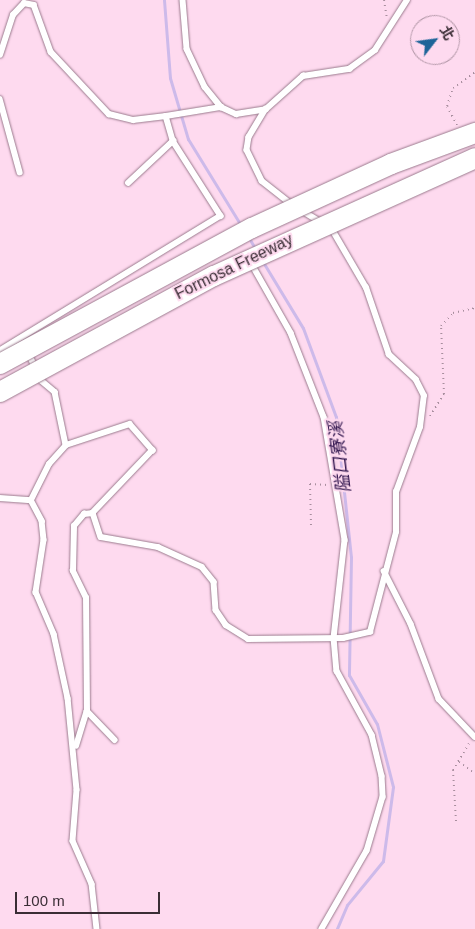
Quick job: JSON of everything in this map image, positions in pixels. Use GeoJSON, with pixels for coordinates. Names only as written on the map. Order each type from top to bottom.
{"type":"FeatureCollection","features":[{"type":"Feature","properties":{"kind":"highway","name":"Formosa Freeway"},"geometry":{"type":"LineString","coordinates":[[0,364],[252,228],[467,131]]}},
{"type":"Feature","properties":{"kind":"highway","name":"Formosa Freeway"},"geometry":{"type":"LineString","coordinates":[[0,392],[214,276],[475,158]]}},
{"type":"Feature","properties":{"kind":"lane"},"geometry":{"type":"LineString","coordinates":[[183,0],[188,49],[220,107]]}},
{"type":"Feature","properties":{"kind":"lane"},"geometry":{"type":"LineString","coordinates":[[93,513],[101,536],[158,547],[202,567],[212,577],[216,610],[226,624],[248,639],[343,638],[358,637],[370,632],[384,571],[396,532],[396,492],[420,427],[424,396],[416,380],[389,356],[366,288],[336,230],[285,201],[262,180],[247,150],[249,138],[266,109],[303,76],[349,69],[375,50],[407,0]]}},
{"type":"Feature","properties":{"kind":"lane"},"geometry":{"type":"LineString","coordinates":[[0,55],[13,15],[24,4],[34,5],[51,52],[109,114],[133,120],[220,107],[236,114],[266,109]]}},
{"type":"Feature","properties":{"kind":"lane"},"geometry":{"type":"LineString","coordinates":[[0,99],[20,172]]}},
{"type":"Feature","properties":{"kind":"lane"},"geometry":{"type":"LineString","coordinates":[[0,351],[221,216],[173,141],[166,116]]}},
{"type":"Feature","properties":{"kind":"lane"},"geometry":{"type":"LineString","coordinates":[[128,183],[173,141]]}},
{"type":"Feature","properties":{"kind":"lane"},"geometry":{"type":"LineString","coordinates":[[253,266],[307,370],[324,417],[345,540],[334,638],[337,671],[372,735],[383,797],[367,851],[322,929]]}},
{"type":"Feature","properties":{"kind":"lane"},"geometry":{"type":"LineString","coordinates":[[21,338],[42,382],[55,392],[66,445]]}},
{"type":"Feature","properties":{"kind":"lane"},"geometry":{"type":"LineString","coordinates":[[31,500],[49,464],[66,445],[130,424],[153,450],[93,513],[84,514],[74,526],[73,571],[86,598],[87,711],[76,746]]}},
{"type":"Feature","properties":{"kind":"lane"},"geometry":{"type":"LineString","coordinates":[[0,498],[31,500]]}},
{"type":"Feature","properties":{"kind":"lane"},"geometry":{"type":"LineString","coordinates":[[31,500],[42,521],[44,540],[36,592],[58,651],[76,746],[73,841],[92,884],[97,929]]}},
{"type":"Feature","properties":{"kind":"lane"},"geometry":{"type":"LineString","coordinates":[[384,571],[411,624],[439,699],[474,736]]}},
{"type":"Feature","properties":{"kind":"lane"},"geometry":{"type":"LineString","coordinates":[[87,711],[115,740]]}},
{"type":"Feature","properties":{"kind":"path"},"geometry":{"type":"LineString","coordinates":[[384,0],[384,15],[391,25]]}},
{"type":"Feature","properties":{"kind":"path"},"geometry":{"type":"LineString","coordinates":[[467,131],[447,106],[453,88],[475,72]]}},
{"type":"Feature","properties":{"kind":"path"},"geometry":{"type":"LineString","coordinates":[[420,427],[444,394],[441,326],[453,313],[475,308]]}},
{"type":"Feature","properties":{"kind":"path"},"geometry":{"type":"LineString","coordinates":[[311,525],[310,484],[336,485]]}},
{"type":"Feature","properties":{"kind":"path"},"geometry":{"type":"LineString","coordinates":[[456,821],[453,770],[474,736]]}},
{"type":"Feature","properties":{"kind":"path"},"geometry":{"type":"LineString","coordinates":[[459,762],[475,774]]}},
{"type":"Feature","properties":{"kind":"waterway","name":"隘口寮溪"},"geometry":{"type":"LineString","coordinates":[[164,0],[170,78],[188,139],[242,227]]}},
{"type":"Feature","properties":{"kind":"waterway","name":"隘口寮溪"},"geometry":{"type":"LineString","coordinates":[[249,238],[256,250]]}},
{"type":"Feature","properties":{"kind":"waterway","name":"隘口寮溪"},"geometry":{"type":"LineString","coordinates":[[263,262],[303,328],[336,417],[351,557],[349,675],[377,724],[393,787],[383,861],[347,905],[337,929]]}}]}
